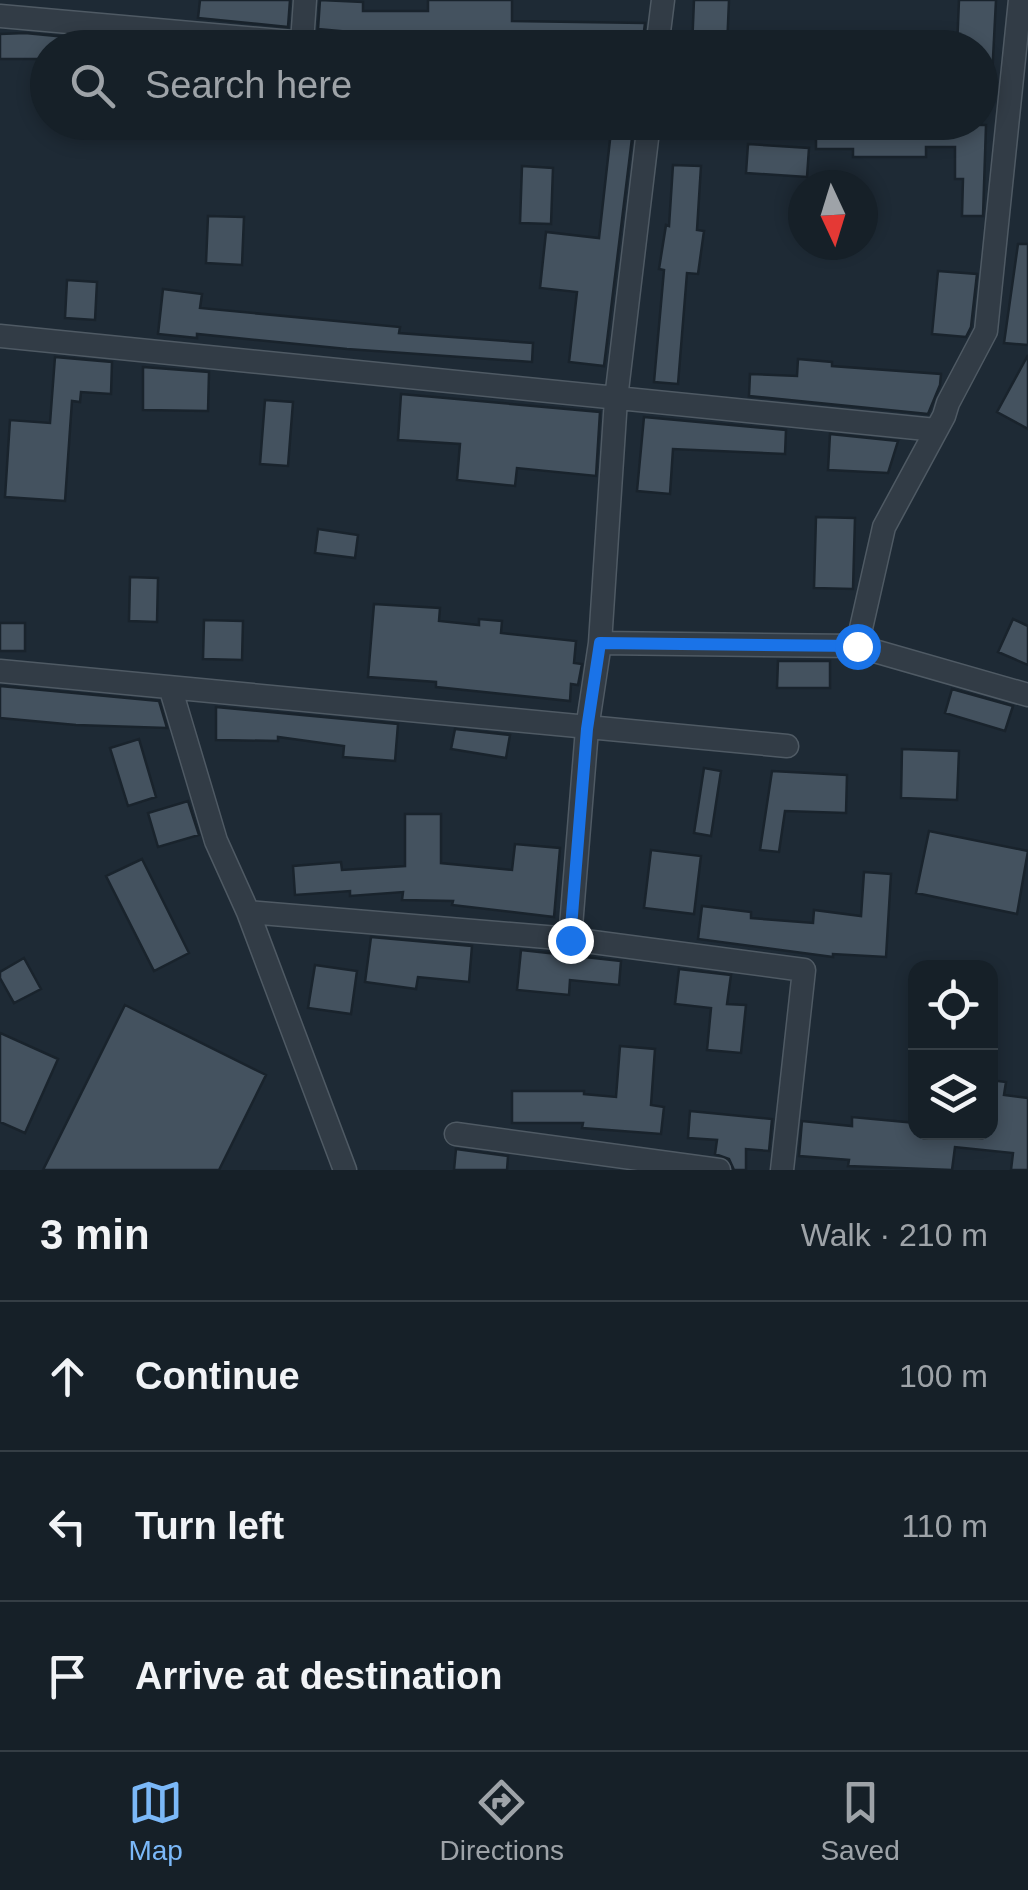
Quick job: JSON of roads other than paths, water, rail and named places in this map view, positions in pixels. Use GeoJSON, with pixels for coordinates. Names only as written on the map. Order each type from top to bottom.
{"type":"FeatureCollection","features":[{"type":"Feature","properties":{"kind":"street"},"geometry":{"type":"LineString","coordinates":[[303,30],[305,0]]}},
{"type":"Feature","properties":{"kind":"street"},"geometry":{"type":"LineString","coordinates":[[660,30],[663,0]]}},
{"type":"Feature","properties":{"kind":"street"},"geometry":{"type":"LineString","coordinates":[[857,646],[884,527],[986,331],[1020,0]]}},
{"type":"Feature","properties":{"kind":"street"},"geometry":{"type":"LineString","coordinates":[[0,16],[163,30]]}},
{"type":"Feature","properties":{"kind":"street"},"geometry":{"type":"LineString","coordinates":[[570,940],[587,729],[600,643],[616,399],[646,140]]}},
{"type":"Feature","properties":{"kind":"street"},"geometry":{"type":"LineString","coordinates":[[0,336],[936,430]]}},
{"type":"Feature","properties":{"kind":"street"},"geometry":{"type":"LineString","coordinates":[[600,643],[857,646],[1028,695]]}},
{"type":"Feature","properties":{"kind":"street"},"geometry":{"type":"LineString","coordinates":[[0,671],[787,746]]}},
{"type":"Feature","properties":{"kind":"street"},"geometry":{"type":"LineString","coordinates":[[171,690],[216,841],[248,912],[345,1170]]}},
{"type":"Feature","properties":{"kind":"street"},"geometry":{"type":"LineString","coordinates":[[248,912],[570,940],[804,970],[782,1170]]}},
{"type":"Feature","properties":{"kind":"street"},"geometry":{"type":"LineString","coordinates":[[456,1134],[719,1170]]}}]}
